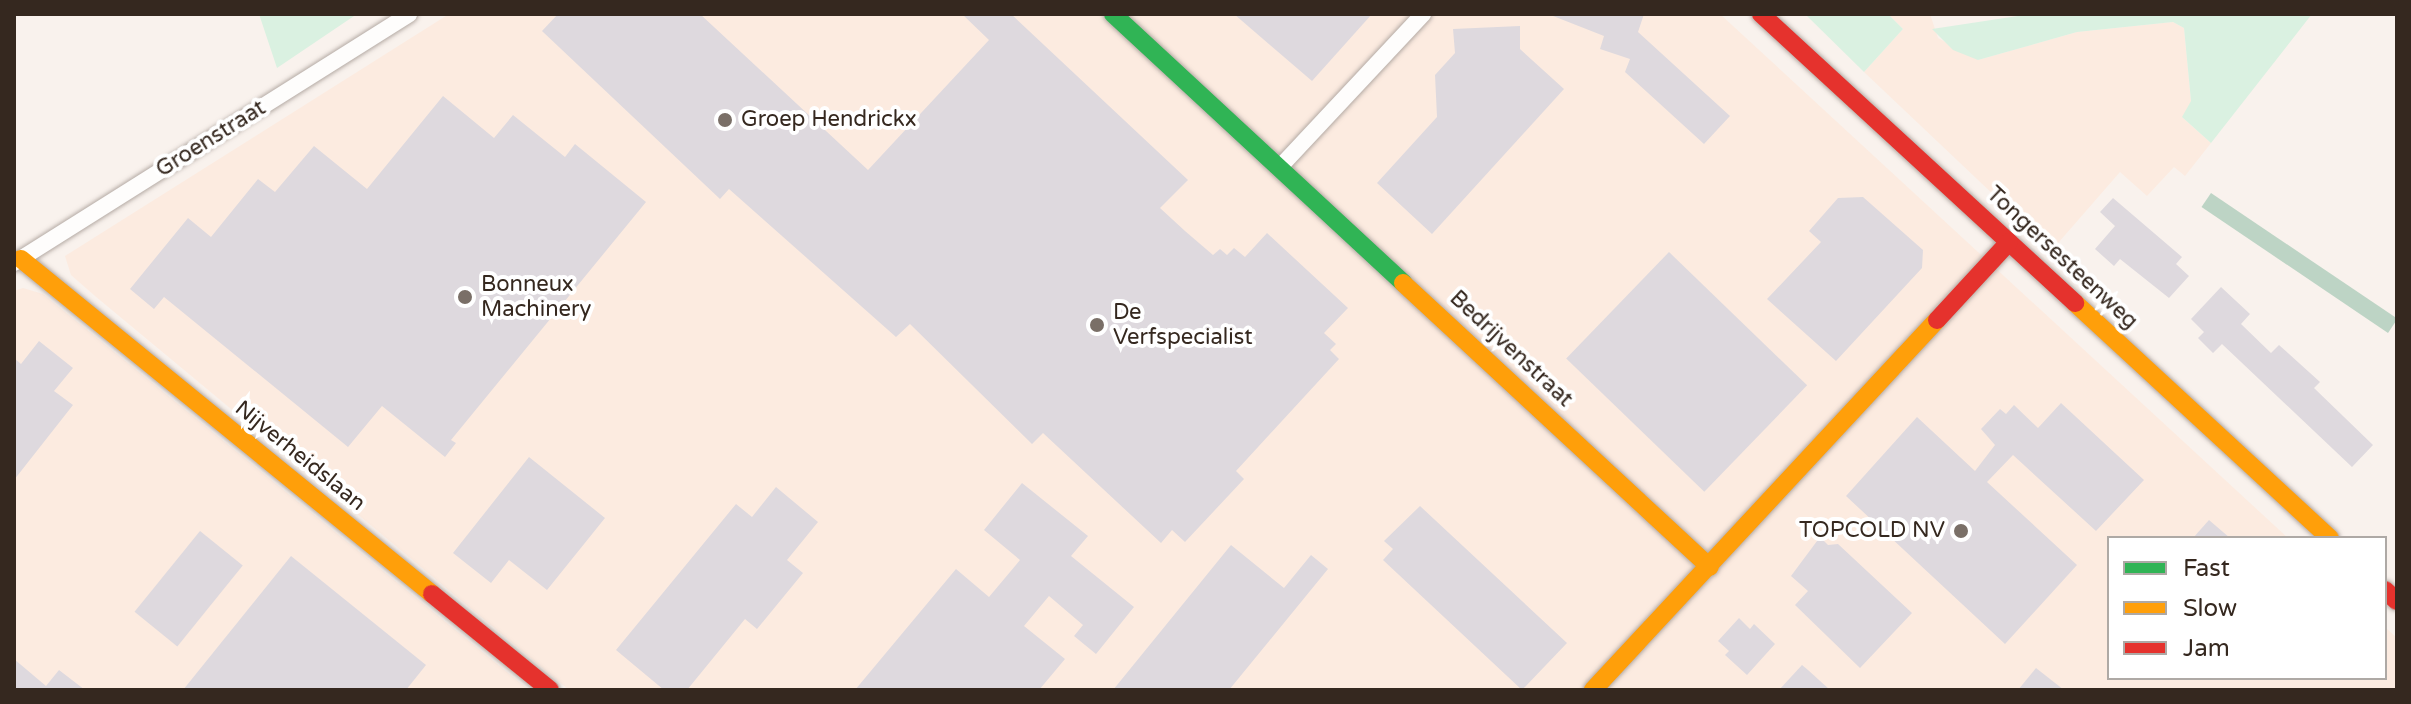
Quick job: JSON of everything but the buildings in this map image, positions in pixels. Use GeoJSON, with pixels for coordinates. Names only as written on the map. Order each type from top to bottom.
{"type":"FeatureCollection","features":[{"type":"Feature","properties":{"kind":"street","name":"Groenstraat"},"geometry":{"type":"LineString","coordinates":[[17,261],[409,14]]}},
{"type":"Feature","properties":{"kind":"street","name":"Bedrijvenstraat"},"geometry":{"type":"LineString","coordinates":[[1113,14],[1710,567]]}},
{"type":"Feature","properties":{"kind":"street"},"geometry":{"type":"LineString","coordinates":[[1279,168],[1423,14]]}},
{"type":"Feature","properties":{"kind":"street","name":"Tongersesteenweg"},"geometry":{"type":"LineString","coordinates":[[1761,14],[2328,536]]}},
{"type":"Feature","properties":{"kind":"street"},"geometry":{"type":"LineString","coordinates":[[1593,690],[2009,242]]}},
{"type":"Feature","properties":{"kind":"street","name":"Nijverheidslaan"},"geometry":{"type":"LineString","coordinates":[[17,261],[550,690]]}},
{"type":"Feature","properties":{"kind":"shaded area"},"geometry":{"type":"Polygon","coordinates":[[[449,14],[1720,14],[2286,536],[2107,536],[2107,680],[2387,680],[2387,629],[2397,638],[2397,690],[569,690],[95,296],[71,275],[65,256],[449,14]]]}},
{"type":"Feature","properties":{"kind":"shaded area"},"geometry":{"type":"Polygon","coordinates":[[[1888,14],[1930,14],[1938,38],[1978,60],[2077,32],[2173,22],[2184,28],[2191,102],[2183,118],[2211,143],[2185,176],[2174,167],[2147,196],[2120,172],[2052,250],[1864,72],[1903,29],[1888,14]]]}},
{"type":"Feature","properties":{"kind":"shaded area"},"geometry":{"type":"Polygon","coordinates":[[[23,288],[43,294],[529,690],[14,690],[14,291],[23,288]]]}},
{"type":"Feature","properties":{"kind":"green space"},"geometry":{"type":"Polygon","coordinates":[[[259,14],[357,14],[277,68],[259,14]]]}},
{"type":"Feature","properties":{"kind":"green space"},"geometry":{"type":"Polygon","coordinates":[[[1805,14],[1888,14],[1903,29],[1864,72],[1805,14]]]}},
{"type":"Feature","properties":{"kind":"green space"},"geometry":{"type":"Polygon","coordinates":[[[2031,14],[2312,14],[2211,143],[2182,117],[2191,101],[2184,28],[2173,22],[2077,32],[1978,60],[1953,50],[1932,29],[2031,14]]]}},
{"type":"Feature","properties":{"kind":"green space"},"geometry":{"type":"Polygon","coordinates":[[[2211,193],[2397,318],[2388,333],[2201,207],[2211,193]]]}},
{"type":"Feature","properties":{"kind":"traffic: fast"},"geometry":{"type":"LineString","coordinates":[[1113,14],[1403,283]]}},
{"type":"Feature","properties":{"kind":"traffic: slow"},"geometry":{"type":"LineString","coordinates":[[21,259],[432,594]]}},
{"type":"Feature","properties":{"kind":"traffic: slow"},"geometry":{"type":"LineString","coordinates":[[1403,283],[1710,567]]}},
{"type":"Feature","properties":{"kind":"traffic: slow"},"geometry":{"type":"LineString","coordinates":[[2075,303],[2328,536]]}},
{"type":"Feature","properties":{"kind":"traffic: slow"},"geometry":{"type":"LineString","coordinates":[[1593,690],[1937,320]]}},
{"type":"Feature","properties":{"kind":"traffic: jam"},"geometry":{"type":"LineString","coordinates":[[1761,14],[2075,303]]}},
{"type":"Feature","properties":{"kind":"traffic: jam"},"geometry":{"type":"LineString","coordinates":[[1937,320],[2009,242]]}},
{"type":"Feature","properties":{"kind":"traffic: jam"},"geometry":{"type":"LineString","coordinates":[[2387,592],[2397,601]]}},
{"type":"Feature","properties":{"kind":"traffic: jam"},"geometry":{"type":"LineString","coordinates":[[432,594],[550,690]]}},
{"type":"Feature","properties":{"kind":"place","name":"Groep Hendrickx"},"geometry":{"type":"Point","coordinates":[725,120]}},
{"type":"Feature","properties":{"kind":"place","name":"Bonneux Machinery"},"geometry":{"type":"Point","coordinates":[465,297]}},
{"type":"Feature","properties":{"kind":"place","name":"De Verfspecialist"},"geometry":{"type":"Point","coordinates":[1097,325]}},
{"type":"Feature","properties":{"kind":"place","name":"TOPCOLD NV"},"geometry":{"type":"Point","coordinates":[1961,531]}}]}
